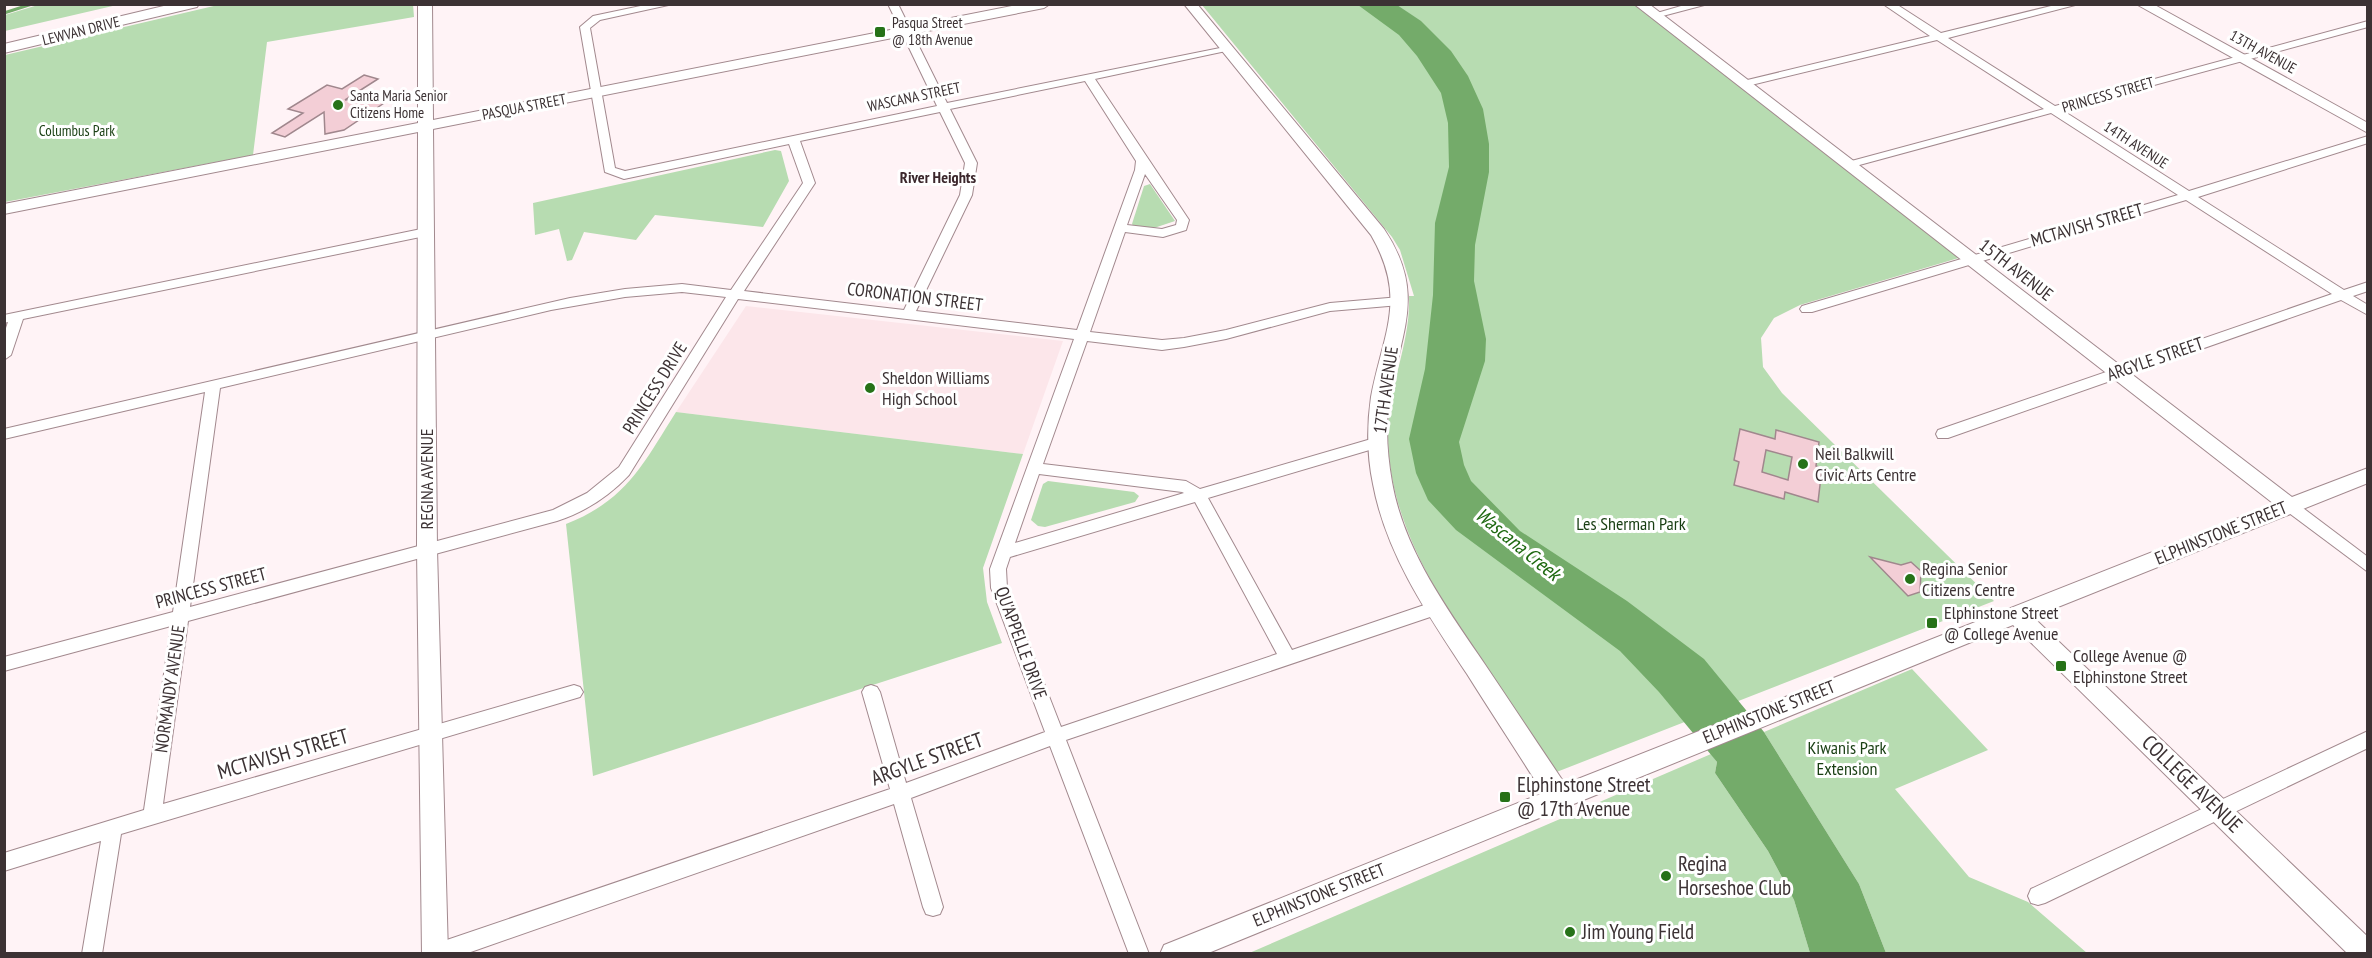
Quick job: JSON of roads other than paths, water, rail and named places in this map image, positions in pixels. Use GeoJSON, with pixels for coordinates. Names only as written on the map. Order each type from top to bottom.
{"type":"FeatureCollection","features":[{"type":"Feature","properties":{"kind":"main road","name":"LEWVAN DRIVE"},"geometry":{"type":"LineString","coordinates":[[4,35],[135,4]]}},
{"type":"Feature","properties":{"kind":"main road","name":"LEWVAN DRIVE"},"geometry":{"type":"LineString","coordinates":[[4,49],[192,4]]}},
{"type":"Feature","properties":{"kind":"street","name":"REGINA AVENUE"},"geometry":{"type":"LineString","coordinates":[[424,4],[427,549],[435,954]]}},
{"type":"Feature","properties":{"kind":"street"},"geometry":{"type":"LineString","coordinates":[[596,92],[585,27],[589,22],[597,18],[668,4]]}},
{"type":"Feature","properties":{"kind":"street"},"geometry":{"type":"LineString","coordinates":[[892,4],[971,163],[966,195],[908,315]]}},
{"type":"Feature","properties":{"kind":"street","name":"PASQUA STREET"},"geometry":{"type":"LineString","coordinates":[[4,209],[1044,4]]}},
{"type":"Feature","properties":{"kind":"street","name":"17TH AVENUE"},"geometry":{"type":"LineString","coordinates":[[1190,4],[1378,233],[1388,250],[1396,271],[1400,301],[1381,397],[1378,442],[1382,483],[1395,526],[1410,565],[1436,608],[1560,798]]}},
{"type":"Feature","properties":{"kind":"street","name":"15TH AVENUE"},"geometry":{"type":"LineString","coordinates":[[1640,4],[2367,566]]}},
{"type":"Feature","properties":{"kind":"street"},"geometry":{"type":"LineString","coordinates":[[1654,15],[1703,4]]}},
{"type":"Feature","properties":{"kind":"street","name":"14TH AVENUE"},"geometry":{"type":"LineString","coordinates":[[1888,4],[2367,311]]}},
{"type":"Feature","properties":{"kind":"street"},"geometry":{"type":"LineString","coordinates":[[1743,84],[2074,4]]}},
{"type":"Feature","properties":{"kind":"street","name":"13TH AVENUE"},"geometry":{"type":"LineString","coordinates":[[2142,4],[2367,129]]}},
{"type":"Feature","properties":{"kind":"street","name":"PRINCESS STREET"},"geometry":{"type":"LineString","coordinates":[[1848,165],[2054,111],[2367,24]]}},
{"type":"Feature","properties":{"kind":"street","name":"WASCANA STREET"},"geometry":{"type":"LineString","coordinates":[[596,92],[609,170],[624,175],[1226,48]]}},
{"type":"Feature","properties":{"kind":"street"},"geometry":{"type":"LineString","coordinates":[[1088,77],[1183,220],[1182,227],[1163,233],[1120,228]]}},
{"type":"Feature","properties":{"kind":"street","name":"PRINCESS DRIVE"},"geometry":{"type":"LineString","coordinates":[[427,549],[557,515],[609,488],[624,471],[735,294],[809,183],[793,139]]}},
{"type":"Feature","properties":{"kind":"street","name":"MCTAVISH STREET"},"geometry":{"type":"LineString","coordinates":[[1807,309],[2187,196],[2367,139]]}},
{"type":"Feature","properties":{"kind":"street","name":"QU'APPELLE DRIVE"},"geometry":{"type":"LineString","coordinates":[[1139,954],[999,588],[998,569],[1141,170],[1142,161]]}},
{"type":"Feature","properties":{"kind":"street"},"geometry":{"type":"LineString","coordinates":[[4,355],[11,318],[426,232]]}},
{"type":"Feature","properties":{"kind":"street","name":"ARGYLE STREET"},"geometry":{"type":"LineString","coordinates":[[1943,434],[2367,286]]}},
{"type":"Feature","properties":{"kind":"street","name":"CORONATION STREET"},"geometry":{"type":"LineString","coordinates":[[4,434],[583,299],[646,290],[682,288],[1162,345],[1224,336],[1333,306],[1400,301]]}},
{"type":"Feature","properties":{"kind":"street","name":"NORMANDY AVENUE"},"geometry":{"type":"LineString","coordinates":[[152,816],[213,385]]}},
{"type":"Feature","properties":{"kind":"street"},"geometry":{"type":"LineString","coordinates":[[1002,553],[1378,442]]}},
{"type":"Feature","properties":{"kind":"street"},"geometry":{"type":"LineString","coordinates":[[1033,468],[1186,487],[1199,495],[1288,659]]}},
{"type":"Feature","properties":{"kind":"street","name":"ELPHINSTONE STREET"},"geometry":{"type":"LineString","coordinates":[[1173,954],[1760,716],[2367,475]]}},
{"type":"Feature","properties":{"kind":"street","name":"PRINCESS STREET"},"geometry":{"type":"LineString","coordinates":[[4,664],[427,549]]}},
{"type":"Feature","properties":{"kind":"street","name":"ARGYLE STREET"},"geometry":{"type":"LineString","coordinates":[[435,954],[900,793],[1056,736],[1436,608]]}},
{"type":"Feature","properties":{"kind":"street","name":"COLLEGE AVENUE"},"geometry":{"type":"LineString","coordinates":[[2017,615],[2367,954]]}},
{"type":"Feature","properties":{"kind":"street","name":"MCTAVISH STREET"},"geometry":{"type":"LineString","coordinates":[[4,862],[574,692]]}},
{"type":"Feature","properties":{"kind":"street"},"geometry":{"type":"LineString","coordinates":[[871,692],[933,907]]}},
{"type":"Feature","properties":{"kind":"street"},"geometry":{"type":"LineString","coordinates":[[2038,896],[2367,738]]}},
{"type":"Feature","properties":{"kind":"street"},"geometry":{"type":"LineString","coordinates":[[92,954],[112,829]]}},
{"type":"Feature","properties":{"kind":"water","name":"Wascana Creek"},"geometry":{"type":"Polygon","coordinates":[[[1358,5],[1397,5],[1421,21],[1451,51],[1468,76],[1483,109],[1489,144],[1489,172],[1475,245],[1474,281],[1486,339],[1485,361],[1459,442],[1464,465],[1471,481],[1520,531],[1627,601],[1704,659],[1764,732],[1859,884],[1886,953],[1810,953],[1794,900],[1768,851],[1715,773],[1717,762],[1659,692],[1620,651],[1456,530],[1428,500],[1416,473],[1409,439],[1425,369],[1433,295],[1435,223],[1449,167],[1448,123],[1441,93],[1417,56],[1399,35],[1358,5]]]}},
{"type":"Feature","properties":{"kind":"waterway"},"geometry":{"type":"LineString","coordinates":[[4,13],[32,4]]}},
{"type":"Feature","properties":{"kind":"place","name":"Pasqua Street @ 18th Avenue"},"geometry":{"type":"Point","coordinates":[880,32]}},
{"type":"Feature","properties":{"kind":"place","name":"Santa Maria Senior Citizens Home"},"geometry":{"type":"Point","coordinates":[338,105]}},
{"type":"Feature","properties":{"kind":"place","name":"Sheldon Williams High School"},"geometry":{"type":"Point","coordinates":[870,388]}},
{"type":"Feature","properties":{"kind":"place","name":"Neil Balkwill Civic Arts Centre"},"geometry":{"type":"Point","coordinates":[1803,464]}},
{"type":"Feature","properties":{"kind":"place","name":"Regina Senior Citizens Centre"},"geometry":{"type":"Point","coordinates":[1910,579]}},
{"type":"Feature","properties":{"kind":"place","name":"Elphinstone Street @ College Avenue"},"geometry":{"type":"Point","coordinates":[1932,623]}},
{"type":"Feature","properties":{"kind":"place","name":"College Avenue @ Elphinstone Street"},"geometry":{"type":"Point","coordinates":[2061,666]}},
{"type":"Feature","properties":{"kind":"place","name":"Elphinstone Street @ 17th Avenue"},"geometry":{"type":"Point","coordinates":[1505,797]}},
{"type":"Feature","properties":{"kind":"place","name":"Regina Horseshoe Club"},"geometry":{"type":"Point","coordinates":[1666,876]}},
{"type":"Feature","properties":{"kind":"place","name":"Jim Young Field"},"geometry":{"type":"Point","coordinates":[1570,932]}},
{"type":"Feature","properties":{"kind":"district","name":"River Heights"},"geometry":{"type":"Point","coordinates":[938,177]}},
{"type":"Feature","properties":{"kind":"park label","name":"Columbus Park"},"geometry":{"type":"Point","coordinates":[77,131]}},
{"type":"Feature","properties":{"kind":"park label","name":"Les Sherman Park"},"geometry":{"type":"Point","coordinates":[1631,524]}},
{"type":"Feature","properties":{"kind":"park label","name":"Kiwanis Park Extension"},"geometry":{"type":"Point","coordinates":[1847,758]}}]}
